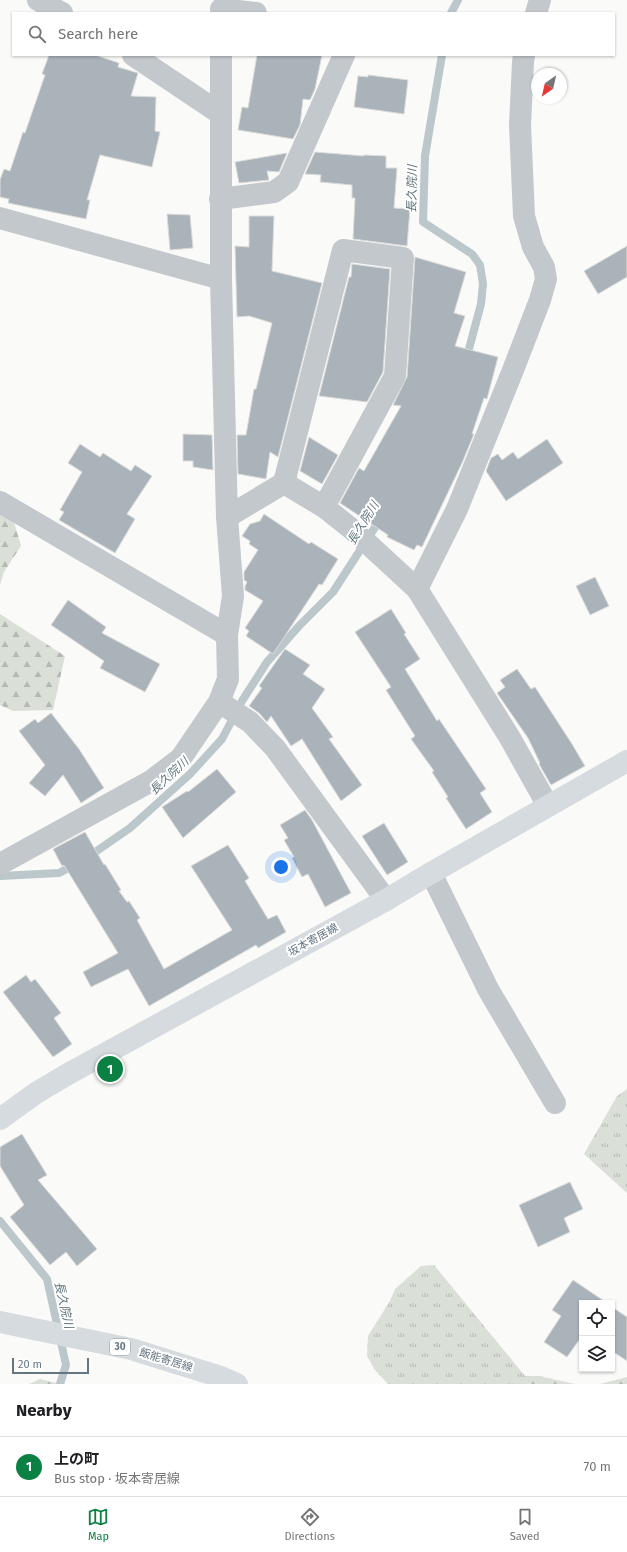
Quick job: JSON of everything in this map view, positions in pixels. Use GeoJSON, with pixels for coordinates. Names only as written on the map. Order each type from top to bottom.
{"type":"FeatureCollection","features":[{"type":"Feature","properties":{"kind":"main road","name":"坂本寄居線"},"geometry":{"type":"LineString","coordinates":[[0,1119],[36,1093],[68,1074],[386,900],[627,762]]}},
{"type":"Feature","properties":{"kind":"main road","name":"飯能寄居線"},"geometry":{"type":"LineString","coordinates":[[0,1322],[131,1349],[221,1377],[237,1384]]}},
{"type":"Feature","properties":{"kind":"street"},"geometry":{"type":"LineString","coordinates":[[38,0],[60,12]]}},
{"type":"Feature","properties":{"kind":"street"},"geometry":{"type":"LineString","coordinates":[[536,12],[540,0]]}},
{"type":"Feature","properties":{"kind":"street"},"geometry":{"type":"LineString","coordinates":[[221,8],[249,12]]}},
{"type":"Feature","properties":{"kind":"street"},"geometry":{"type":"LineString","coordinates":[[134,56],[221,114]]}},
{"type":"Feature","properties":{"kind":"street"},"geometry":{"type":"LineString","coordinates":[[0,864],[151,781],[181,758],[221,704],[228,679],[227,634],[233,596],[227,517],[221,279],[221,56]]}},
{"type":"Feature","properties":{"kind":"street"},"geometry":{"type":"LineString","coordinates":[[220,199],[274,192],[288,182],[344,56]]}},
{"type":"Feature","properties":{"kind":"street"},"geometry":{"type":"LineString","coordinates":[[417,589],[457,509],[513,370],[546,279],[544,267],[532,247],[524,216],[520,125],[524,56]]}},
{"type":"Feature","properties":{"kind":"street"},"geometry":{"type":"LineString","coordinates":[[0,218],[221,279]]}},
{"type":"Feature","properties":{"kind":"street"},"geometry":{"type":"LineString","coordinates":[[227,517],[284,483],[343,250],[403,258],[395,376],[324,507]]}},
{"type":"Feature","properties":{"kind":"street"},"geometry":{"type":"LineString","coordinates":[[284,483],[324,507],[353,530],[417,589],[510,738],[548,806]]}},
{"type":"Feature","properties":{"kind":"street"},"geometry":{"type":"LineString","coordinates":[[0,502],[227,634]]}},
{"type":"Feature","properties":{"kind":"street"},"geometry":{"type":"LineString","coordinates":[[221,704],[250,722],[275,748],[386,900]]}},
{"type":"Feature","properties":{"kind":"street"},"geometry":{"type":"LineString","coordinates":[[431,873],[488,989],[555,1103]]}},
{"type":"Feature","properties":{"kind":"green space"},"geometry":{"type":"Polygon","coordinates":[[[0,515],[14,522],[21,546],[4,572],[0,585],[0,515]]]}},
{"type":"Feature","properties":{"kind":"green space"},"geometry":{"type":"Polygon","coordinates":[[[0,614],[65,656],[53,710],[13,711],[0,705],[0,614]]]}},
{"type":"Feature","properties":{"kind":"green space"},"geometry":{"type":"Polygon","coordinates":[[[627,1089],[627,1193],[584,1154],[617,1096],[627,1089]]]}},
{"type":"Feature","properties":{"kind":"green space"},"geometry":{"type":"Polygon","coordinates":[[[434,1265],[525,1376],[511,1384],[388,1384],[375,1370],[367,1356],[368,1336],[390,1301],[395,1289],[421,1266],[434,1265]]]}},
{"type":"Feature","properties":{"kind":"green space"},"geometry":{"type":"Polygon","coordinates":[[[525,1376],[539,1376],[575,1384],[511,1384],[525,1376]]]}},
{"type":"Feature","properties":{"kind":"green space"},"geometry":{"type":"Polygon","coordinates":[[[627,1377],[627,1384],[600,1384],[627,1377]]]}},
{"type":"Feature","properties":{"kind":"green space"},"geometry":{"type":"Polygon","coordinates":[[[40,1379],[60,1384],[29,1384],[40,1379]]]}},
{"type":"Feature","properties":{"kind":"building"},"geometry":{"type":"Polygon","coordinates":[[[49,56],[98,56],[119,63],[118,67],[138,73],[131,96],[156,97],[155,131],[160,132],[152,167],[100,155],[87,200],[90,200],[86,219],[8,203],[9,199],[0,197],[0,180],[4,169],[10,171],[45,75],[42,74],[49,56]]]}},
{"type":"Feature","properties":{"kind":"building"},"geometry":{"type":"Polygon","coordinates":[[[257,56],[322,56],[315,89],[310,100],[303,99],[300,125],[293,139],[238,130],[242,107],[248,108],[257,56]]]}},
{"type":"Feature","properties":{"kind":"building"},"geometry":{"type":"Polygon","coordinates":[[[368,75],[408,80],[404,114],[354,107],[358,76],[368,77],[368,75]]]}},
{"type":"Feature","properties":{"kind":"building"},"geometry":{"type":"Polygon","coordinates":[[[315,152],[364,156],[386,156],[386,168],[397,168],[394,208],[410,209],[407,246],[353,239],[355,198],[352,198],[352,185],[320,182],[321,175],[305,174],[315,152]]]}},
{"type":"Feature","properties":{"kind":"building"},"geometry":{"type":"Polygon","coordinates":[[[287,153],[279,172],[267,171],[269,180],[239,183],[235,162],[287,153]]]}},
{"type":"Feature","properties":{"kind":"building"},"geometry":{"type":"Polygon","coordinates":[[[167,214],[190,215],[193,248],[170,250],[167,214]]]}},
{"type":"Feature","properties":{"kind":"building"},"geometry":{"type":"Polygon","coordinates":[[[249,216],[274,216],[272,271],[322,283],[278,457],[270,452],[266,479],[238,474],[237,435],[246,435],[254,389],[256,389],[272,323],[249,316],[237,317],[235,246],[249,247],[249,216]]]}},
{"type":"Feature","properties":{"kind":"building"},"geometry":{"type":"Polygon","coordinates":[[[627,246],[627,277],[598,294],[584,271],[627,246]]]}},
{"type":"Feature","properties":{"kind":"building"},"geometry":{"type":"Polygon","coordinates":[[[415,257],[466,272],[454,313],[465,316],[455,346],[498,357],[487,399],[484,398],[472,434],[474,434],[462,463],[422,547],[417,545],[414,550],[387,537],[388,535],[340,503],[359,468],[364,471],[401,406],[393,405],[407,377],[415,257]]]}},
{"type":"Feature","properties":{"kind":"building"},"geometry":{"type":"Polygon","coordinates":[[[352,264],[390,269],[383,372],[367,402],[319,396],[349,277],[351,277],[352,264]]]}},
{"type":"Feature","properties":{"kind":"building"},"geometry":{"type":"Polygon","coordinates":[[[183,434],[212,435],[213,470],[193,467],[193,461],[183,461],[183,434]]]}},
{"type":"Feature","properties":{"kind":"building"},"geometry":{"type":"Polygon","coordinates":[[[309,437],[338,455],[322,484],[300,471],[309,437]]]}},
{"type":"Feature","properties":{"kind":"building"},"geometry":{"type":"Polygon","coordinates":[[[547,439],[563,463],[506,501],[486,471],[491,458],[498,454],[502,460],[513,452],[518,459],[547,439]]]}},
{"type":"Feature","properties":{"kind":"building"},"geometry":{"type":"Polygon","coordinates":[[[80,444],[100,457],[103,453],[131,471],[135,465],[152,476],[127,514],[135,519],[115,553],[59,520],[64,512],[60,510],[82,472],[68,463],[80,444]]]}},
{"type":"Feature","properties":{"kind":"building"},"geometry":{"type":"Polygon","coordinates":[[[264,514],[309,544],[311,542],[338,559],[322,585],[319,584],[273,654],[246,636],[249,631],[245,628],[263,601],[245,590],[247,582],[244,580],[244,572],[258,550],[249,544],[250,541],[242,536],[250,524],[260,521],[264,514]]]}},
{"type":"Feature","properties":{"kind":"building"},"geometry":{"type":"Polygon","coordinates":[[[595,577],[609,606],[590,615],[576,586],[595,577]]]}},
{"type":"Feature","properties":{"kind":"building"},"geometry":{"type":"Polygon","coordinates":[[[68,600],[106,627],[102,633],[160,664],[145,692],[100,668],[104,661],[51,625],[68,600]]]}},
{"type":"Feature","properties":{"kind":"building"},"geometry":{"type":"Polygon","coordinates":[[[391,609],[406,633],[404,634],[420,659],[405,669],[437,721],[439,719],[486,789],[480,793],[492,812],[466,829],[446,798],[448,797],[432,772],[434,771],[411,739],[415,736],[386,690],[391,687],[355,632],[391,609]]]}},
{"type":"Feature","properties":{"kind":"building"},"geometry":{"type":"Polygon","coordinates":[[[285,649],[310,665],[303,674],[325,689],[312,708],[333,737],[329,739],[362,785],[341,801],[302,739],[291,746],[271,716],[267,722],[259,713],[249,706],[262,688],[259,686],[285,649]]]}},
{"type":"Feature","properties":{"kind":"building"},"geometry":{"type":"Polygon","coordinates":[[[517,669],[531,689],[535,687],[585,766],[551,785],[539,764],[540,763],[528,738],[497,693],[505,687],[500,680],[517,669]]]}},
{"type":"Feature","properties":{"kind":"building"},"geometry":{"type":"Polygon","coordinates":[[[51,713],[79,749],[104,788],[81,803],[63,775],[45,796],[29,783],[45,765],[19,731],[35,719],[38,723],[51,713]]]}},
{"type":"Feature","properties":{"kind":"building"},"geometry":{"type":"Polygon","coordinates":[[[217,769],[236,792],[183,838],[162,807],[187,791],[188,792],[217,769]]]}},
{"type":"Feature","properties":{"kind":"building"},"geometry":{"type":"Polygon","coordinates":[[[305,810],[312,820],[351,893],[325,907],[308,874],[302,877],[292,858],[294,857],[284,840],[288,838],[280,825],[305,810]]]}},
{"type":"Feature","properties":{"kind":"building"},"geometry":{"type":"Polygon","coordinates":[[[384,823],[408,862],[387,875],[362,836],[384,823]]]}},
{"type":"Feature","properties":{"kind":"building"},"geometry":{"type":"Polygon","coordinates":[[[85,832],[104,865],[105,864],[121,890],[119,891],[127,902],[129,901],[140,918],[137,920],[164,969],[232,930],[191,866],[228,845],[249,878],[245,881],[268,919],[277,915],[286,932],[258,948],[256,945],[149,1006],[128,969],[91,987],[83,972],[118,953],[64,865],[62,866],[53,849],[85,832]]]}},
{"type":"Feature","properties":{"kind":"building"},"geometry":{"type":"Polygon","coordinates":[[[26,975],[31,982],[35,979],[61,1013],[54,1018],[72,1044],[53,1057],[3,992],[26,975]]]}},
{"type":"Feature","properties":{"kind":"building"},"geometry":{"type":"Polygon","coordinates":[[[22,1134],[47,1175],[38,1180],[97,1249],[77,1266],[66,1252],[50,1265],[10,1217],[24,1205],[0,1166],[0,1147],[22,1134]]]}},
{"type":"Feature","properties":{"kind":"building"},"geometry":{"type":"Polygon","coordinates":[[[570,1182],[583,1209],[564,1218],[570,1232],[538,1247],[519,1205],[570,1182]]]}},
{"type":"Feature","properties":{"kind":"building"},"geometry":{"type":"Polygon","coordinates":[[[573,1280],[603,1300],[579,1300],[579,1340],[567,1357],[544,1342],[561,1316],[552,1310],[573,1280]]]}},
{"type":"Feature","properties":{"kind":"building"},"geometry":{"type":"Polygon","coordinates":[[[615,1309],[627,1317],[627,1361],[615,1353],[615,1309]]]}},
{"type":"Feature","properties":{"kind":"waterway","name":"長久院川"},"geometry":{"type":"LineString","coordinates":[[452,12],[458,0]]}},
{"type":"Feature","properties":{"kind":"waterway","name":"長久院川"},"geometry":{"type":"LineString","coordinates":[[442,56],[425,156],[423,222],[472,254],[480,265],[483,284],[481,304],[466,360]]}},
{"type":"Feature","properties":{"kind":"waterway","name":"長久院川"},"geometry":{"type":"LineString","coordinates":[[88,857],[130,828],[190,774],[222,739],[242,701],[267,662],[299,626],[333,592],[381,518]]}},
{"type":"Feature","properties":{"kind":"waterway","name":"長久院川"},"geometry":{"type":"LineString","coordinates":[[0,876],[59,873],[76,864]]}},
{"type":"Feature","properties":{"kind":"waterway","name":"長久院川"},"geometry":{"type":"LineString","coordinates":[[0,1221],[47,1279],[66,1365],[60,1384]]}},
{"type":"Feature","properties":{"kind":"place","name":"上の町"},"geometry":{"type":"Point","coordinates":[110,1069]}}]}
